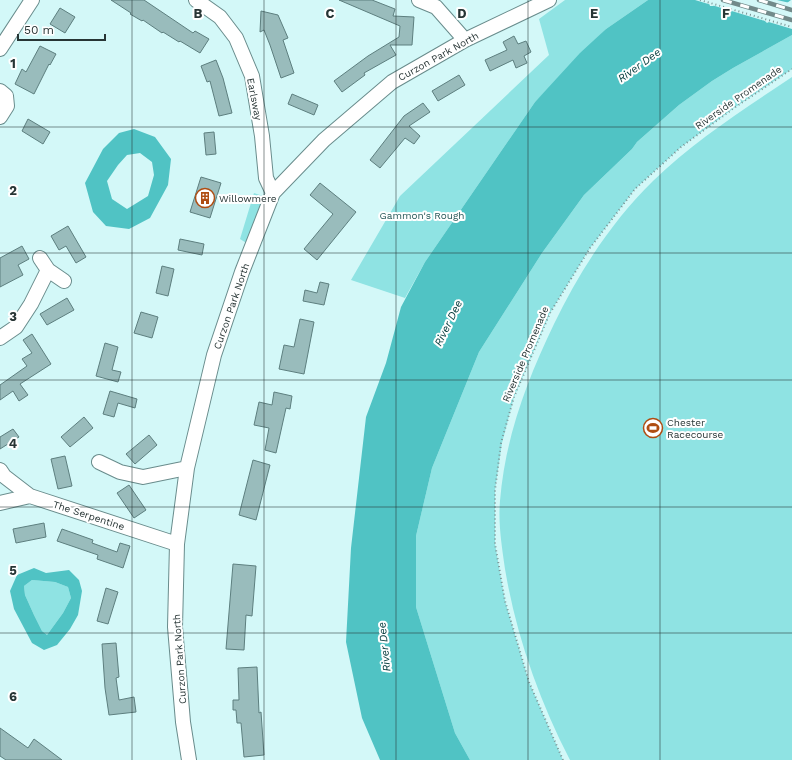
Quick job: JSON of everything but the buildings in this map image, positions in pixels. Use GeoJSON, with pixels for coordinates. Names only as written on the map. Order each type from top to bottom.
{"type":"FeatureCollection","features":[{"type":"Feature","properties":{"kind":"street"},"geometry":{"type":"LineString","coordinates":[[2,42],[32,0]]}},
{"type":"Feature","properties":{"kind":"street","name":"Earlsway"},"geometry":{"type":"LineString","coordinates":[[196,0],[220,18],[236,38],[252,76],[262,136],[266,178],[274,193]]}},
{"type":"Feature","properties":{"kind":"street"},"geometry":{"type":"LineString","coordinates":[[419,0],[436,7],[465,40]]}},
{"type":"Feature","properties":{"kind":"street","name":"Curzon Park North"},"geometry":{"type":"LineString","coordinates":[[189,760],[183,722],[175,627],[177,544],[187,468],[214,355],[242,272],[274,193],[324,140],[392,82],[465,40],[549,0]]}},
{"type":"Feature","properties":{"kind":"street"},"geometry":{"type":"LineString","coordinates":[[0,91],[6,96],[7,106],[0,117]]}},
{"type":"Feature","properties":{"kind":"street"},"geometry":{"type":"LineString","coordinates":[[40,258],[48,270],[64,281]]}},
{"type":"Feature","properties":{"kind":"street"},"geometry":{"type":"LineString","coordinates":[[0,338],[16,327],[31,304],[48,270]]}},
{"type":"Feature","properties":{"kind":"street"},"geometry":{"type":"LineString","coordinates":[[99,462],[120,472],[143,477],[187,468]]}},
{"type":"Feature","properties":{"kind":"street"},"geometry":{"type":"LineString","coordinates":[[0,470],[4,476],[30,496]]}},
{"type":"Feature","properties":{"kind":"street"},"geometry":{"type":"LineString","coordinates":[[0,503],[30,496]]}},
{"type":"Feature","properties":{"kind":"street","name":"The Serpentine"},"geometry":{"type":"LineString","coordinates":[[30,496],[177,544]]}},
{"type":"Feature","properties":{"kind":"path"},"geometry":{"type":"LineString","coordinates":[[700,0],[792,27]]}},
{"type":"Feature","properties":{"kind":"path","name":"Riverside Promenade"},"geometry":{"type":"LineString","coordinates":[[563,760],[529,682],[505,600],[495,544],[495,490],[502,443],[514,397],[550,313],[590,248],[635,189],[681,147],[734,108],[792,69]]}},
{"type":"Feature","properties":{"kind":"green space","name":"Gammon's Rough"},"geometry":{"type":"Polygon","coordinates":[[[565,0],[648,0],[606,29],[535,102],[425,262],[405,298],[351,280],[400,196],[549,55],[539,19],[565,0]]]}},
{"type":"Feature","properties":{"kind":"green space"},"geometry":{"type":"Polygon","coordinates":[[[792,35],[792,69],[734,108],[681,147],[635,189],[590,248],[550,313],[514,397],[502,443],[495,490],[495,544],[505,601],[529,682],[563,760],[470,760],[455,733],[416,607],[416,536],[432,468],[479,352],[542,253],[584,195],[632,149],[637,142],[679,105],[712,81],[792,35]]]}},
{"type":"Feature","properties":{"kind":"green space","name":"Chester Racecourse"},"geometry":{"type":"Polygon","coordinates":[[[792,77],[792,760],[570,760],[548,714],[522,643],[510,594],[502,544],[500,527],[500,501],[503,478],[512,432],[526,388],[544,345],[574,285],[610,230],[638,196],[685,152],[720,126],[792,77]]]}},
{"type":"Feature","properties":{"kind":"green space"},"geometry":{"type":"Polygon","coordinates":[[[254,193],[263,196],[263,211],[248,244],[240,239],[254,193]]]}},
{"type":"Feature","properties":{"kind":"green space"},"geometry":{"type":"Polygon","coordinates":[[[32,580],[55,582],[68,587],[71,598],[63,613],[47,635],[42,631],[25,595],[24,586],[32,580]]]}},
{"type":"Feature","properties":{"kind":"water","name":"River Dee"},"geometry":{"type":"Polygon","coordinates":[[[648,0],[712,0],[709,2],[710,6],[713,6],[721,0],[791,0],[764,20],[767,23],[769,22],[792,6],[792,35],[712,81],[679,105],[637,142],[632,149],[584,195],[542,253],[479,352],[432,468],[416,536],[416,607],[455,733],[470,760],[380,760],[362,718],[346,642],[351,548],[366,417],[386,363],[401,307],[425,262],[535,102],[580,53],[606,29],[648,0]]]}},
{"type":"Feature","properties":{"kind":"water"},"geometry":{"type":"Polygon","coordinates":[[[134,129],[155,137],[171,159],[168,185],[150,218],[129,229],[106,226],[93,212],[85,183],[103,149],[119,133],[134,129]],[[140,153],[127,155],[107,181],[112,199],[127,209],[148,196],[154,175],[152,162],[140,153]]]}},
{"type":"Feature","properties":{"kind":"water"},"geometry":{"type":"Polygon","coordinates":[[[34,568],[46,573],[69,570],[79,580],[82,591],[78,615],[70,629],[57,645],[44,650],[32,643],[14,609],[10,591],[17,575],[34,568]],[[32,580],[24,586],[25,595],[34,615],[42,631],[47,635],[63,613],[71,598],[68,587],[55,582],[32,580]]]}},
{"type":"Feature","properties":{"kind":"pier"},"geometry":{"type":"Polygon","coordinates":[[[695,0],[714,0],[712,4],[717,0],[777,0],[790,3],[767,21],[792,4],[792,29],[695,0]]]}},
{"type":"Feature","properties":{"kind":"railway"},"geometry":{"type":"LineString","coordinates":[[723,0],[792,20]]}},
{"type":"Feature","properties":{"kind":"railway"},"geometry":{"type":"LineString","coordinates":[[759,0],[792,10]]}},
{"type":"Feature","properties":{"kind":"place","name":"Willowmere"},"geometry":{"type":"Point","coordinates":[205,198]}},
{"type":"Feature","properties":{"kind":"place","name":"Chester Racecourse"},"geometry":{"type":"Point","coordinates":[653,428]}}]}
